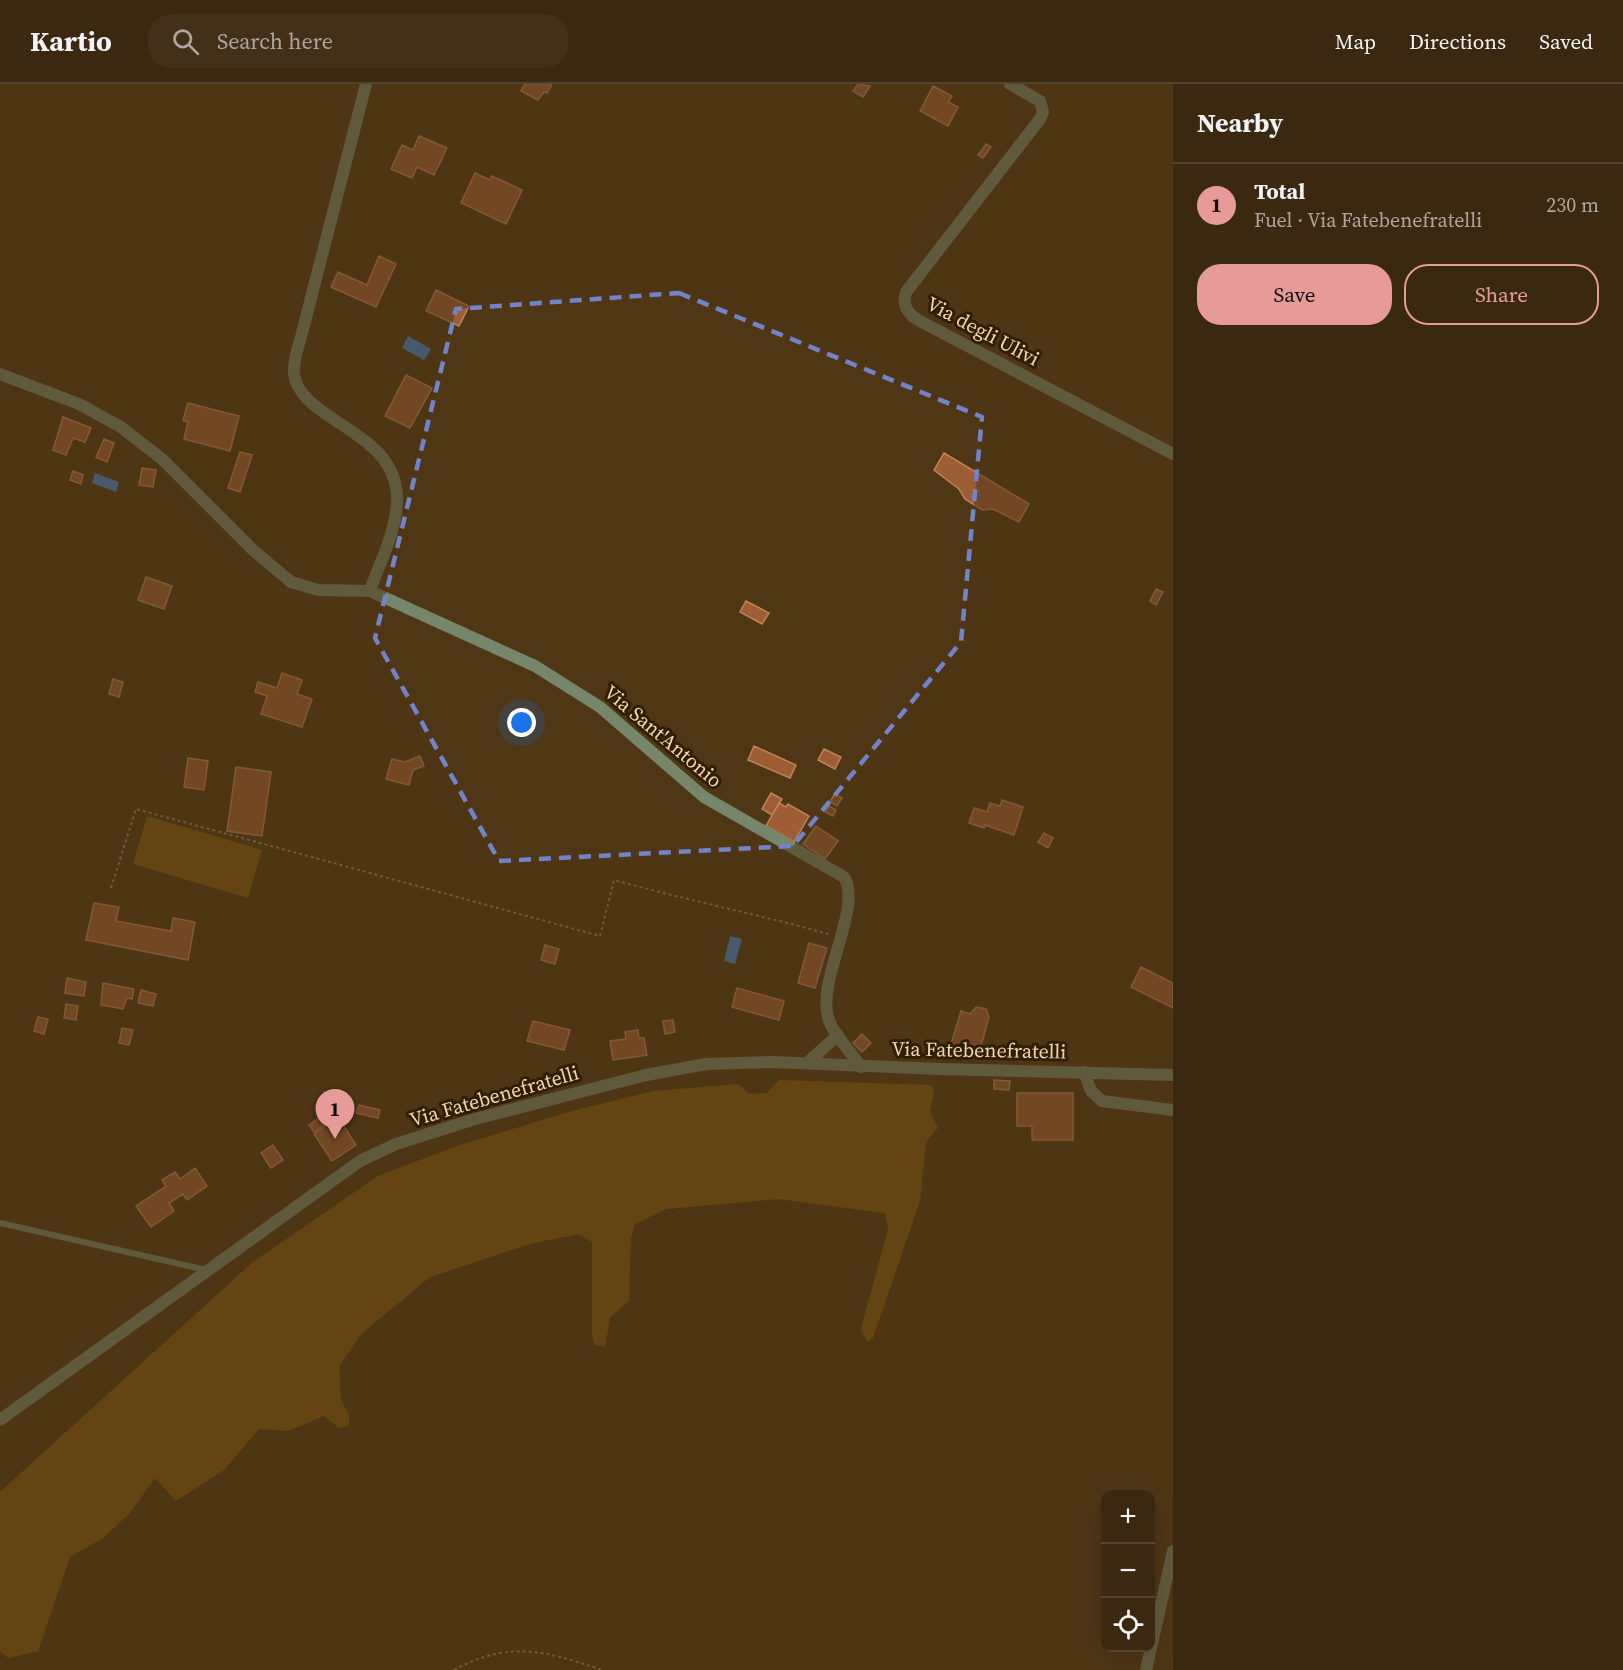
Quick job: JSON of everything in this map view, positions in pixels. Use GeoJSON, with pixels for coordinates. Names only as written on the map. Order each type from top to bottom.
{"type":"FeatureCollection","features":[{"type":"Feature","properties":{"kind":"street"},"geometry":{"type":"LineString","coordinates":[[0,374],[80,404],[122,427],[162,459],[253,550],[291,582],[318,590],[370,591],[394,524],[397,498],[394,480],[371,444],[311,401],[298,386],[294,373],[302,333],[366,84]]}},
{"type":"Feature","properties":{"kind":"street","name":"Via degli Ulivi"},"geometry":{"type":"LineString","coordinates":[[1010,84],[1040,101],[1043,112],[1040,119],[906,291],[905,306],[909,314],[918,320],[1173,454]]}},
{"type":"Feature","properties":{"kind":"street","name":"Via Sant'Antonio"},"geometry":{"type":"LineString","coordinates":[[370,591],[554,676],[627,730],[704,798],[842,875],[848,889],[826,1001],[829,1019],[861,1067]]}},
{"type":"Feature","properties":{"kind":"street"},"geometry":{"type":"LineString","coordinates":[[807,1062],[838,1035]]}},
{"type":"Feature","properties":{"kind":"street","name":"Via Fatebenefratelli"},"geometry":{"type":"LineString","coordinates":[[0,1420],[360,1161],[424,1134],[554,1097],[666,1071],[737,1062],[807,1062],[861,1067],[1173,1075]]}},
{"type":"Feature","properties":{"kind":"street"},"geometry":{"type":"LineString","coordinates":[[1084,1072],[1091,1090],[1102,1101],[1173,1110]]}},
{"type":"Feature","properties":{"kind":"street"},"geometry":{"type":"LineString","coordinates":[[1146,1670],[1173,1551]]}},
{"type":"Feature","properties":{"kind":"lane"},"geometry":{"type":"LineString","coordinates":[[0,1223],[206,1270]]}},
{"type":"Feature","properties":{"kind":"path"},"geometry":{"type":"LineString","coordinates":[[111,888],[136,809],[600,936],[614,880],[711,907],[740,910],[840,937]]}},
{"type":"Feature","properties":{"kind":"path"},"geometry":{"type":"LineString","coordinates":[[454,1670],[484,1656],[523,1650],[552,1653],[602,1670]]}},
{"type":"Feature","properties":{"kind":"highlighted area"},"geometry":{"type":"Polygon","coordinates":[[[679,293],[982,417],[961,642],[793,846],[499,861],[375,638],[456,309],[679,293]]]}},
{"type":"Feature","properties":{"kind":"shaded area"},"geometry":{"type":"Polygon","coordinates":[[[147,816],[262,850],[248,898],[133,864],[147,816]]]}},
{"type":"Feature","properties":{"kind":"shaded area"},"geometry":{"type":"Polygon","coordinates":[[[779,1080],[932,1085],[934,1094],[930,1111],[938,1128],[926,1142],[920,1201],[873,1338],[867,1341],[861,1329],[888,1229],[885,1213],[778,1199],[666,1209],[635,1224],[631,1238],[629,1301],[610,1317],[605,1347],[595,1345],[592,1336],[592,1242],[579,1234],[533,1243],[430,1277],[362,1333],[339,1367],[341,1400],[349,1415],[349,1426],[339,1428],[324,1416],[288,1431],[259,1429],[224,1470],[176,1501],[155,1478],[129,1514],[103,1538],[70,1557],[38,1651],[8,1658],[0,1651],[0,1492],[253,1262],[378,1176],[457,1146],[572,1111],[653,1091],[738,1084],[749,1094],[767,1093],[779,1080]]]}},
{"type":"Feature","properties":{"kind":"water"},"geometry":{"type":"Polygon","coordinates":[[[408,336],[431,349],[424,360],[402,348],[408,336]]]}},
{"type":"Feature","properties":{"kind":"water"},"geometry":{"type":"Polygon","coordinates":[[[95,473],[119,482],[116,492],[92,483],[95,473]]]}},
{"type":"Feature","properties":{"kind":"water"},"geometry":{"type":"Polygon","coordinates":[[[730,936],[742,939],[735,964],[724,961],[730,936]]]}},
{"type":"Feature","properties":{"kind":"building"},"geometry":{"type":"Polygon","coordinates":[[[525,84],[552,84],[547,93],[544,92],[538,100],[521,91],[525,84]]]}},
{"type":"Feature","properties":{"kind":"building"},"geometry":{"type":"Polygon","coordinates":[[[858,84],[870,86],[863,97],[853,91],[858,84]]]}},
{"type":"Feature","properties":{"kind":"building"},"geometry":{"type":"Polygon","coordinates":[[[933,86],[952,96],[948,102],[958,107],[948,126],[920,111],[933,86]]]}},
{"type":"Feature","properties":{"kind":"building"},"geometry":{"type":"Polygon","coordinates":[[[419,136],[447,148],[434,175],[417,167],[412,178],[391,169],[402,145],[413,150],[419,136]]]}},
{"type":"Feature","properties":{"kind":"building"},"geometry":{"type":"Polygon","coordinates":[[[986,144],[991,147],[983,158],[978,155],[986,144]]]}},
{"type":"Feature","properties":{"kind":"building"},"geometry":{"type":"Polygon","coordinates":[[[475,173],[490,180],[492,176],[522,190],[506,224],[461,203],[475,173]]]}},
{"type":"Feature","properties":{"kind":"building"},"geometry":{"type":"Polygon","coordinates":[[[379,256],[396,264],[376,307],[331,287],[338,272],[367,285],[379,256]]]}},
{"type":"Feature","properties":{"kind":"building"},"geometry":{"type":"Polygon","coordinates":[[[436,290],[469,306],[459,326],[426,311],[436,290]]]}},
{"type":"Feature","properties":{"kind":"building"},"geometry":{"type":"Polygon","coordinates":[[[406,375],[432,388],[410,428],[385,416],[406,375]]]}},
{"type":"Feature","properties":{"kind":"building"},"geometry":{"type":"Polygon","coordinates":[[[188,403],[239,416],[230,451],[184,439],[188,422],[183,420],[188,403]]]}},
{"type":"Feature","properties":{"kind":"building"},"geometry":{"type":"Polygon","coordinates":[[[63,417],[91,428],[85,442],[73,438],[66,455],[53,450],[63,417]]]}},
{"type":"Feature","properties":{"kind":"building"},"geometry":{"type":"Polygon","coordinates":[[[104,439],[114,443],[107,462],[96,457],[104,439]]]}},
{"type":"Feature","properties":{"kind":"building"},"geometry":{"type":"Polygon","coordinates":[[[240,452],[252,455],[240,492],[228,488],[240,452]]]}},
{"type":"Feature","properties":{"kind":"building"},"geometry":{"type":"Polygon","coordinates":[[[944,453],[1029,504],[1019,522],[993,509],[982,510],[965,499],[959,489],[934,470],[944,453]]]}},
{"type":"Feature","properties":{"kind":"building"},"geometry":{"type":"Polygon","coordinates":[[[142,468],[156,470],[153,487],[139,485],[142,468]]]}},
{"type":"Feature","properties":{"kind":"building"},"geometry":{"type":"Polygon","coordinates":[[[73,471],[83,475],[81,484],[70,480],[73,471]]]}},
{"type":"Feature","properties":{"kind":"building"},"geometry":{"type":"Polygon","coordinates":[[[146,577],[172,586],[164,609],[138,600],[146,577]]]}},
{"type":"Feature","properties":{"kind":"building"},"geometry":{"type":"Polygon","coordinates":[[[1156,589],[1163,592],[1156,605],[1150,601],[1156,589]]]}},
{"type":"Feature","properties":{"kind":"building"},"geometry":{"type":"Polygon","coordinates":[[[746,601],[769,613],[762,624],[740,612],[746,601]]]}},
{"type":"Feature","properties":{"kind":"building"},"geometry":{"type":"Polygon","coordinates":[[[282,673],[302,680],[297,694],[312,699],[302,727],[261,714],[267,696],[255,692],[258,682],[277,688],[282,673]]]}},
{"type":"Feature","properties":{"kind":"building"},"geometry":{"type":"Polygon","coordinates":[[[113,679],[123,682],[119,697],[109,694],[113,679]]]}},
{"type":"Feature","properties":{"kind":"building"},"geometry":{"type":"Polygon","coordinates":[[[754,746],[796,765],[790,778],[748,760],[754,746]]]}},
{"type":"Feature","properties":{"kind":"building"},"geometry":{"type":"Polygon","coordinates":[[[824,749],[841,757],[835,769],[818,760],[824,749]]]}},
{"type":"Feature","properties":{"kind":"building"},"geometry":{"type":"Polygon","coordinates":[[[420,756],[424,766],[413,770],[409,785],[386,779],[392,759],[405,762],[420,756]]]}},
{"type":"Feature","properties":{"kind":"building"},"geometry":{"type":"Polygon","coordinates":[[[188,758],[208,761],[204,790],[184,787],[188,758]]]}},
{"type":"Feature","properties":{"kind":"building"},"geometry":{"type":"Polygon","coordinates":[[[236,767],[271,772],[262,836],[227,831],[236,767]]]}},
{"type":"Feature","properties":{"kind":"building"},"geometry":{"type":"Polygon","coordinates":[[[771,793],[782,799],[772,815],[762,809],[771,793]]]}},
{"type":"Feature","properties":{"kind":"building"},"geometry":{"type":"Polygon","coordinates":[[[835,794],[842,798],[837,806],[830,802],[835,794]]]}},
{"type":"Feature","properties":{"kind":"building"},"geometry":{"type":"Polygon","coordinates":[[[1002,800],[1023,807],[1014,835],[985,825],[984,828],[969,823],[974,808],[987,812],[990,803],[1000,806],[1002,800]]]}},
{"type":"Feature","properties":{"kind":"building"},"geometry":{"type":"Polygon","coordinates":[[[779,803],[786,807],[788,804],[809,816],[794,842],[766,826],[779,803]]]}},
{"type":"Feature","properties":{"kind":"building"},"geometry":{"type":"Polygon","coordinates":[[[829,806],[836,810],[833,816],[825,812],[829,806]]]}},
{"type":"Feature","properties":{"kind":"building"},"geometry":{"type":"Polygon","coordinates":[[[816,826],[838,841],[825,859],[803,844],[816,826]]]}},
{"type":"Feature","properties":{"kind":"building"},"geometry":{"type":"Polygon","coordinates":[[[1044,833],[1053,838],[1048,848],[1038,842],[1044,833]]]}},
{"type":"Feature","properties":{"kind":"building"},"geometry":{"type":"Polygon","coordinates":[[[94,903],[119,907],[116,921],[171,931],[173,918],[195,922],[188,960],[86,940],[94,903]]]}},
{"type":"Feature","properties":{"kind":"building"},"geometry":{"type":"Polygon","coordinates":[[[809,943],[827,948],[815,988],[798,983],[809,943]]]}},
{"type":"Feature","properties":{"kind":"building"},"geometry":{"type":"Polygon","coordinates":[[[545,945],[559,949],[555,964],[541,960],[545,945]]]}},
{"type":"Feature","properties":{"kind":"building"},"geometry":{"type":"Polygon","coordinates":[[[1141,967],[1173,983],[1173,1008],[1131,987],[1141,967]]]}},
{"type":"Feature","properties":{"kind":"building"},"geometry":{"type":"Polygon","coordinates":[[[67,978],[86,982],[84,996],[65,993],[67,978]]]}},
{"type":"Feature","properties":{"kind":"building"},"geometry":{"type":"Polygon","coordinates":[[[103,983],[134,989],[132,999],[127,998],[123,1009],[101,1005],[103,983]]]}},
{"type":"Feature","properties":{"kind":"building"},"geometry":{"type":"Polygon","coordinates":[[[737,988],[784,1001],[779,1020],[732,1007],[737,988]]]}},
{"type":"Feature","properties":{"kind":"building"},"geometry":{"type":"Polygon","coordinates":[[[141,990],[156,994],[153,1006],[138,1003],[141,990]]]}},
{"type":"Feature","properties":{"kind":"building"},"geometry":{"type":"Polygon","coordinates":[[[66,1004],[78,1006],[76,1020],[64,1018],[66,1004]]]}},
{"type":"Feature","properties":{"kind":"building"},"geometry":{"type":"Polygon","coordinates":[[[976,1007],[986,1009],[989,1017],[979,1053],[951,1044],[961,1011],[970,1014],[976,1007]]]}},
{"type":"Feature","properties":{"kind":"building"},"geometry":{"type":"Polygon","coordinates":[[[38,1017],[48,1019],[44,1034],[34,1031],[38,1017]]]}},
{"type":"Feature","properties":{"kind":"building"},"geometry":{"type":"Polygon","coordinates":[[[673,1020],[675,1032],[665,1034],[663,1021],[673,1020]]]}},
{"type":"Feature","properties":{"kind":"building"},"geometry":{"type":"Polygon","coordinates":[[[533,1021],[570,1030],[564,1050],[527,1041],[533,1021]]]}},
{"type":"Feature","properties":{"kind":"building"},"geometry":{"type":"Polygon","coordinates":[[[122,1028],[133,1030],[129,1045],[119,1043],[122,1028]]]}},
{"type":"Feature","properties":{"kind":"building"},"geometry":{"type":"Polygon","coordinates":[[[638,1030],[639,1038],[644,1038],[647,1055],[613,1060],[610,1041],[626,1039],[625,1032],[638,1030]]]}},
{"type":"Feature","properties":{"kind":"building"},"geometry":{"type":"Polygon","coordinates":[[[862,1034],[871,1043],[862,1052],[853,1043],[862,1034]]]}},
{"type":"Feature","properties":{"kind":"building"},"geometry":{"type":"Polygon","coordinates":[[[994,1080],[1010,1081],[1009,1090],[994,1089],[994,1080]]]}},
{"type":"Feature","properties":{"kind":"building"},"geometry":{"type":"Polygon","coordinates":[[[1017,1093],[1073,1093],[1073,1140],[1032,1140],[1032,1126],[1017,1126],[1017,1093]]]}},
{"type":"Feature","properties":{"kind":"building"},"geometry":{"type":"Polygon","coordinates":[[[359,1105],[380,1110],[378,1118],[356,1113],[359,1105]]]}},
{"type":"Feature","properties":{"kind":"building"},"geometry":{"type":"Polygon","coordinates":[[[326,1113],[331,1120],[314,1132],[309,1125],[326,1113]]]}},
{"type":"Feature","properties":{"kind":"building"},"geometry":{"type":"Polygon","coordinates":[[[338,1117],[356,1145],[332,1161],[314,1134],[338,1117]]]}},
{"type":"Feature","properties":{"kind":"building"},"geometry":{"type":"Polygon","coordinates":[[[273,1145],[283,1160],[271,1168],[261,1153],[273,1145]]]}},
{"type":"Feature","properties":{"kind":"building"},"geometry":{"type":"Polygon","coordinates":[[[195,1168],[207,1186],[187,1200],[183,1194],[169,1203],[174,1211],[151,1227],[136,1206],[166,1186],[162,1180],[175,1172],[180,1179],[195,1168]]]}},
{"type":"Feature","properties":{"kind":"place","name":"Total"},"geometry":{"type":"Point","coordinates":[335,1139]}}]}
